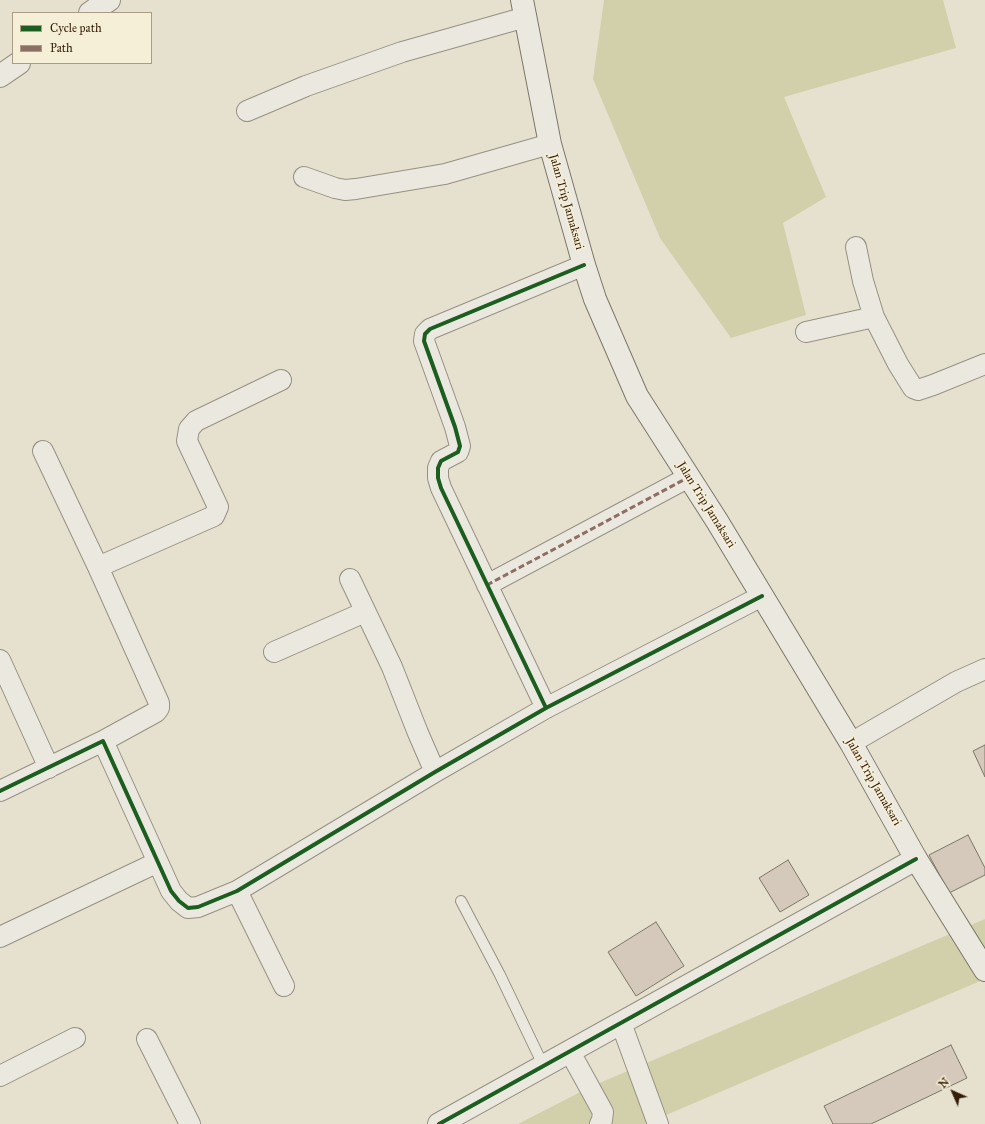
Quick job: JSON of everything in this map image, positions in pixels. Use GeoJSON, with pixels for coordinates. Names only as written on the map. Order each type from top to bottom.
{"type":"FeatureCollection","features":[{"type":"Feature","properties":{"kind":"main road"},"geometry":{"type":"LineString","coordinates":[[91,12],[109,0]]}},
{"type":"Feature","properties":{"kind":"main road","name":"Jalan Trip Jamaksari"},"geometry":{"type":"LineString","coordinates":[[524,8],[550,144],[584,266],[594,299],[637,396],[717,521],[851,743],[916,859],[982,958]]}},
{"type":"Feature","properties":{"kind":"main road"},"geometry":{"type":"LineString","coordinates":[[0,76],[18,64]]}},
{"type":"Feature","properties":{"kind":"main road"},"geometry":{"type":"LineString","coordinates":[[439,1124],[916,859]]}},
{"type":"Feature","properties":{"kind":"street"},"geometry":{"type":"LineString","coordinates":[[247,111],[306,86],[524,8]]}},
{"type":"Feature","properties":{"kind":"street"},"geometry":{"type":"LineString","coordinates":[[304,177],[335,188],[345,190],[356,189],[445,174],[550,144]]}},
{"type":"Feature","properties":{"kind":"street"},"geometry":{"type":"LineString","coordinates":[[856,247],[863,281],[874,317],[898,364],[914,388],[918,390],[933,385],[985,364]]}},
{"type":"Feature","properties":{"kind":"street"},"geometry":{"type":"LineString","coordinates":[[546,708],[441,488],[438,478],[438,468],[441,461],[458,452],[460,446],[424,341],[425,334],[430,329],[584,266]]}},
{"type":"Feature","properties":{"kind":"street"},"geometry":{"type":"LineString","coordinates":[[806,332],[874,317]]}},
{"type":"Feature","properties":{"kind":"street"},"geometry":{"type":"LineString","coordinates":[[98,567],[214,516],[218,507],[187,441],[189,429],[196,421],[281,380]]}},
{"type":"Feature","properties":{"kind":"street"},"geometry":{"type":"LineString","coordinates":[[0,791],[103,741],[156,712],[159,708],[159,703],[98,567],[43,451]]}},
{"type":"Feature","properties":{"kind":"street"},"geometry":{"type":"LineString","coordinates":[[487,584],[691,480]]}},
{"type":"Feature","properties":{"kind":"street"},"geometry":{"type":"LineString","coordinates":[[350,579],[392,667],[435,772]]}},
{"type":"Feature","properties":{"kind":"street"},"geometry":{"type":"LineString","coordinates":[[103,741],[171,891],[179,901],[188,908],[198,907],[237,891],[435,772],[546,708],[762,596]]}},
{"type":"Feature","properties":{"kind":"street"},"geometry":{"type":"LineString","coordinates":[[274,652],[365,612]]}},
{"type":"Feature","properties":{"kind":"street"},"geometry":{"type":"LineString","coordinates":[[0,660],[49,768]]}},
{"type":"Feature","properties":{"kind":"street"},"geometry":{"type":"LineString","coordinates":[[851,743],[956,682],[985,669]]}},
{"type":"Feature","properties":{"kind":"street"},"geometry":{"type":"LineString","coordinates":[[0,937],[158,862]]}},
{"type":"Feature","properties":{"kind":"street"},"geometry":{"type":"LineString","coordinates":[[237,891],[284,986]]}},
{"type":"Feature","properties":{"kind":"street"},"geometry":{"type":"LineString","coordinates":[[616,1026],[658,1124]]}},
{"type":"Feature","properties":{"kind":"street"},"geometry":{"type":"LineString","coordinates":[[0,1076],[75,1038]]}},
{"type":"Feature","properties":{"kind":"street"},"geometry":{"type":"LineString","coordinates":[[147,1039],[190,1124]]}},
{"type":"Feature","properties":{"kind":"street"},"geometry":{"type":"LineString","coordinates":[[570,1052],[603,1112],[600,1124]]}},
{"type":"Feature","properties":{"kind":"lane"},"geometry":{"type":"LineString","coordinates":[[461,901],[500,975],[544,1067]]}},
{"type":"Feature","properties":{"kind":"shaded area"},"geometry":{"type":"Polygon","coordinates":[[[604,0],[943,0],[956,48],[784,97],[826,197],[783,223],[806,315],[731,338],[660,238],[593,79],[604,0]]]}},
{"type":"Feature","properties":{"kind":"shaded area"},"geometry":{"type":"Polygon","coordinates":[[[985,919],[985,979],[645,1124],[518,1124],[590,1087],[985,919]]]}},
{"type":"Feature","properties":{"kind":"building"},"geometry":{"type":"Polygon","coordinates":[[[985,745],[985,777],[973,751],[985,745]]]}},
{"type":"Feature","properties":{"kind":"building"},"geometry":{"type":"Polygon","coordinates":[[[968,835],[985,868],[985,875],[949,893],[929,855],[968,835]]]}},
{"type":"Feature","properties":{"kind":"building"},"geometry":{"type":"Polygon","coordinates":[[[788,860],[809,895],[780,912],[759,878],[788,860]]]}},
{"type":"Feature","properties":{"kind":"building"},"geometry":{"type":"Polygon","coordinates":[[[656,922],[684,966],[636,996],[608,952],[656,922]]]}},
{"type":"Feature","properties":{"kind":"building"},"geometry":{"type":"Polygon","coordinates":[[[951,1045],[967,1078],[871,1124],[833,1124],[824,1106],[951,1045]]]}},
{"type":"Feature","properties":{"kind":"marked path"},"geometry":{"type":"LineString","coordinates":[[487,585],[689,477]]}},
{"type":"Feature","properties":{"kind":"cycle path"},"geometry":{"type":"LineString","coordinates":[[546,708],[441,488],[438,478],[438,468],[441,461],[458,452],[460,446],[455,427],[424,341],[425,334],[430,329],[584,265]]}},
{"type":"Feature","properties":{"kind":"cycle path"},"geometry":{"type":"LineString","coordinates":[[0,791],[103,741],[171,891],[179,901],[188,908],[198,907],[237,891],[435,772],[546,708],[762,596]]}},
{"type":"Feature","properties":{"kind":"cycle path"},"geometry":{"type":"LineString","coordinates":[[439,1124],[916,859]]}}]}
